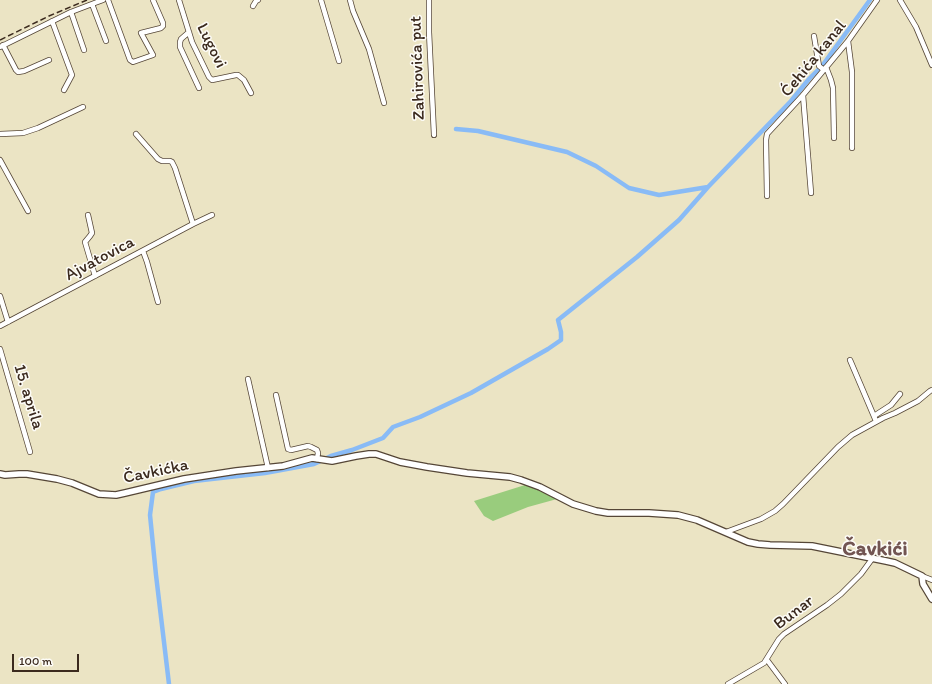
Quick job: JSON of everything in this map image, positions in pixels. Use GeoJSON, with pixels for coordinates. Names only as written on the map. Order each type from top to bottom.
{"type":"FeatureCollection","features":[{"type":"Feature","properties":{"kind":"street"},"geometry":{"type":"LineString","coordinates":[[49,60],[24,71],[18,72],[2,46],[71,12],[103,0]]}},
{"type":"Feature","properties":{"kind":"street"},"geometry":{"type":"LineString","coordinates":[[108,0],[130,60],[133,62],[153,55],[141,32],[161,28],[163,26],[153,0]]}},
{"type":"Feature","properties":{"kind":"street","name":"Lugovi"},"geometry":{"type":"LineString","coordinates":[[179,0],[192,42],[210,79],[212,80],[238,75],[244,80],[251,93]]}},
{"type":"Feature","properties":{"kind":"street"},"geometry":{"type":"LineString","coordinates":[[253,6],[258,0]]}},
{"type":"Feature","properties":{"kind":"street"},"geometry":{"type":"LineString","coordinates":[[321,0],[339,61]]}},
{"type":"Feature","properties":{"kind":"street"},"geometry":{"type":"LineString","coordinates":[[350,0],[368,49],[384,103]]}},
{"type":"Feature","properties":{"kind":"street","name":"Zahirovića put"},"geometry":{"type":"LineString","coordinates":[[429,0],[434,135]]}},
{"type":"Feature","properties":{"kind":"street","name":"Ćehića kanal"},"geometry":{"type":"LineString","coordinates":[[768,196],[766,140],[768,132],[803,95],[823,68],[848,41],[877,0]]}},
{"type":"Feature","properties":{"kind":"street"},"geometry":{"type":"LineString","coordinates":[[900,0],[916,27],[932,65]]}},
{"type":"Feature","properties":{"kind":"street"},"geometry":{"type":"LineString","coordinates":[[92,4],[106,41]]}},
{"type":"Feature","properties":{"kind":"street"},"geometry":{"type":"LineString","coordinates":[[71,12],[84,50]]}},
{"type":"Feature","properties":{"kind":"street"},"geometry":{"type":"LineString","coordinates":[[52,21],[72,75],[64,90]]}},
{"type":"Feature","properties":{"kind":"street"},"geometry":{"type":"LineString","coordinates":[[189,32],[181,39],[180,47],[199,88]]}},
{"type":"Feature","properties":{"kind":"street"},"geometry":{"type":"LineString","coordinates":[[814,36],[823,68],[831,80],[833,88],[834,138]]}},
{"type":"Feature","properties":{"kind":"street"},"geometry":{"type":"LineString","coordinates":[[848,41],[852,72],[852,148]]}},
{"type":"Feature","properties":{"kind":"street"},"geometry":{"type":"LineString","coordinates":[[803,95],[811,193]]}},
{"type":"Feature","properties":{"kind":"street"},"geometry":{"type":"LineString","coordinates":[[0,134],[23,133],[38,128],[83,106]]}},
{"type":"Feature","properties":{"kind":"street"},"geometry":{"type":"LineString","coordinates":[[136,134],[158,159],[163,162],[172,162],[193,224]]}},
{"type":"Feature","properties":{"kind":"street"},"geometry":{"type":"LineString","coordinates":[[0,160],[28,211]]}},
{"type":"Feature","properties":{"kind":"street"},"geometry":{"type":"LineString","coordinates":[[88,215],[92,233],[85,242],[95,276]]}},
{"type":"Feature","properties":{"kind":"street","name":"Ajvatovica"},"geometry":{"type":"LineString","coordinates":[[0,326],[212,215]]}},
{"type":"Feature","properties":{"kind":"street"},"geometry":{"type":"LineString","coordinates":[[143,251],[149,267],[158,302]]}},
{"type":"Feature","properties":{"kind":"street"},"geometry":{"type":"LineString","coordinates":[[0,296],[8,322]]}},
{"type":"Feature","properties":{"kind":"street","name":"15. aprila"},"geometry":{"type":"LineString","coordinates":[[0,350],[30,452]]}},
{"type":"Feature","properties":{"kind":"street"},"geometry":{"type":"LineString","coordinates":[[850,360],[876,421]]}},
{"type":"Feature","properties":{"kind":"street"},"geometry":{"type":"LineString","coordinates":[[248,379],[268,468]]}},
{"type":"Feature","properties":{"kind":"street"},"geometry":{"type":"LineString","coordinates":[[726,532],[761,519],[775,511],[852,434],[876,421],[896,413],[932,390]]}},
{"type":"Feature","properties":{"kind":"street"},"geometry":{"type":"LineString","coordinates":[[874,416],[891,405],[900,394]]}},
{"type":"Feature","properties":{"kind":"street"},"geometry":{"type":"LineString","coordinates":[[276,395],[288,449],[291,450],[308,446],[317,450],[319,459]]}},
{"type":"Feature","properties":{"kind":"street","name":"Čavkićka"},"geometry":{"type":"LineString","coordinates":[[0,474],[27,474],[57,479],[83,487],[98,494],[106,495],[125,493],[184,479],[283,466],[312,458],[332,461],[376,454],[400,462],[427,467],[510,477],[546,489],[573,504],[596,511],[608,513],[661,513],[678,515],[696,520],[748,542],[758,544],[812,546],[831,549],[895,563],[922,576]]}},
{"type":"Feature","properties":{"kind":"street","name":"Bunar"},"geometry":{"type":"LineString","coordinates":[[728,684],[761,666],[784,634],[827,605],[840,594],[862,574],[872,558]]}},
{"type":"Feature","properties":{"kind":"street"},"geometry":{"type":"LineString","coordinates":[[932,580],[922,576],[923,584],[932,599]]}},
{"type":"Feature","properties":{"kind":"street"},"geometry":{"type":"LineString","coordinates":[[766,660],[785,684]]}},
{"type":"Feature","properties":{"kind":"green space"},"geometry":{"type":"Polygon","coordinates":[[[525,485],[557,499],[528,507],[493,521],[484,516],[474,501],[525,485]]]}},
{"type":"Feature","properties":{"kind":"waterway"},"geometry":{"type":"LineString","coordinates":[[169,684],[150,515],[153,492],[194,481],[265,473],[314,464],[331,456],[383,438],[393,427],[420,417],[471,393],[548,349],[561,340],[558,320],[637,257],[679,220],[708,187],[791,101],[822,66],[870,0]]}},
{"type":"Feature","properties":{"kind":"waterway"},"geometry":{"type":"LineString","coordinates":[[456,129],[478,131],[567,152],[596,166],[629,188],[659,195],[708,187]]}},
{"type":"Feature","properties":{"kind":"railway"},"geometry":{"type":"LineString","coordinates":[[0,40],[49,16],[87,0]]}},
{"type":"Feature","properties":{"kind":"district","name":"Čavkići"},"geometry":{"type":"Point","coordinates":[875,550]}}]}
